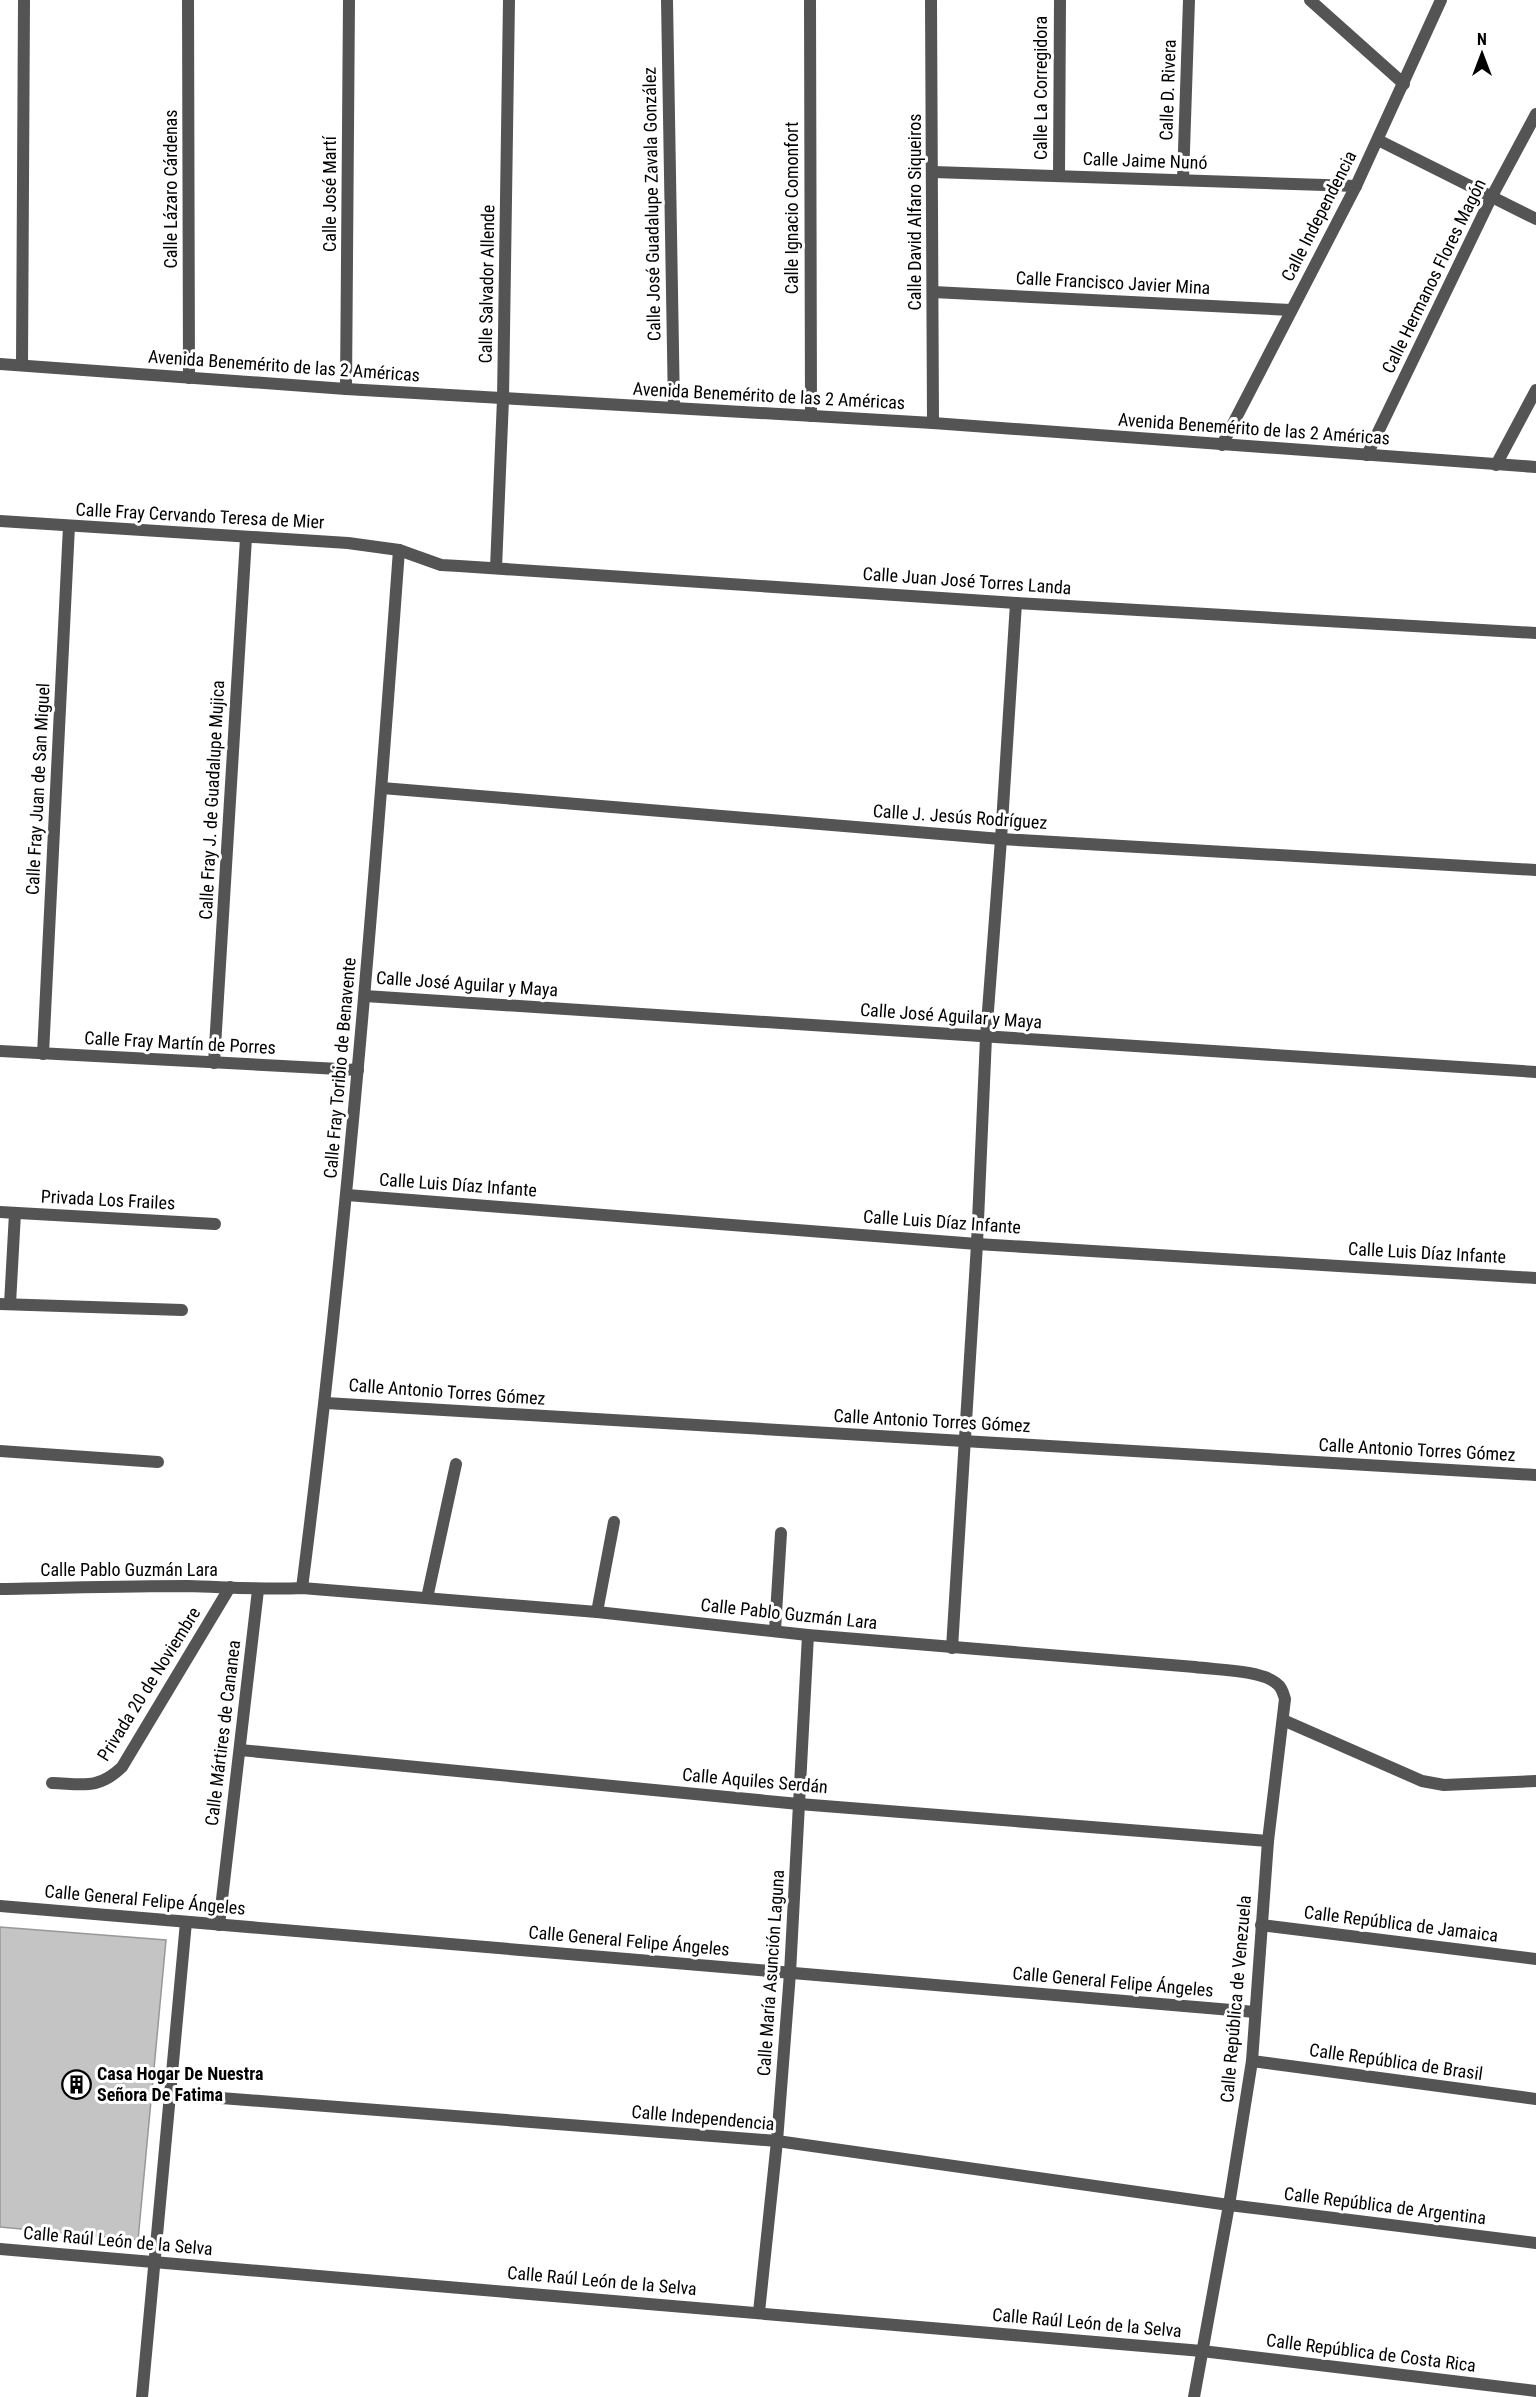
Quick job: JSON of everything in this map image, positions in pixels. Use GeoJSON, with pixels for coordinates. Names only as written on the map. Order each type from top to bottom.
{"type":"FeatureCollection","features":[{"type":"Feature","properties":{"kind":"street"},"geometry":{"type":"LineString","coordinates":[[22,365],[24,0]]}},
{"type":"Feature","properties":{"kind":"street","name":"Calle Lázaro Cárdenas"},"geometry":{"type":"LineString","coordinates":[[188,0],[189,378]]}},
{"type":"Feature","properties":{"kind":"street","name":"Calle José Martí"},"geometry":{"type":"LineString","coordinates":[[346,389],[349,0]]}},
{"type":"Feature","properties":{"kind":"street","name":"Calle Salvador Allende"},"geometry":{"type":"LineString","coordinates":[[496,568],[503,399],[509,0]]}},
{"type":"Feature","properties":{"kind":"street","name":"Calle José Guadalupe Zavala González"},"geometry":{"type":"LineString","coordinates":[[667,0],[674,408]]}},
{"type":"Feature","properties":{"kind":"street","name":"Calle Ignacio Comonfort"},"geometry":{"type":"LineString","coordinates":[[810,0],[811,416]]}},
{"type":"Feature","properties":{"kind":"street","name":"Calle David Alfaro Siqueiros"},"geometry":{"type":"LineString","coordinates":[[931,0],[933,423]]}},
{"type":"Feature","properties":{"kind":"street","name":"Calle La Corregidora"},"geometry":{"type":"LineString","coordinates":[[1059,176],[1060,0]]}},
{"type":"Feature","properties":{"kind":"street","name":"Calle D. Rivera"},"geometry":{"type":"LineString","coordinates":[[1183,180],[1189,0]]}},
{"type":"Feature","properties":{"kind":"street"},"geometry":{"type":"LineString","coordinates":[[1310,0],[1404,84]]}},
{"type":"Feature","properties":{"kind":"street","name":"Calle Independencia"},"geometry":{"type":"LineString","coordinates":[[1222,445],[1356,186],[1442,0]]}},
{"type":"Feature","properties":{"kind":"street","name":"Calle Hermanos Flores Magón"},"geometry":{"type":"LineString","coordinates":[[1367,455],[1492,196],[1536,114]]}},
{"type":"Feature","properties":{"kind":"street"},"geometry":{"type":"LineString","coordinates":[[1378,140],[1536,219]]}},
{"type":"Feature","properties":{"kind":"street","name":"Calle Jaime Nunó"},"geometry":{"type":"LineString","coordinates":[[933,172],[1356,186]]}},
{"type":"Feature","properties":{"kind":"street","name":"Calle Francisco Javier Mina"},"geometry":{"type":"LineString","coordinates":[[933,292],[1291,310]]}},
{"type":"Feature","properties":{"kind":"street","name":"Avenida Benemérito de las 2 Américas"},"geometry":{"type":"LineString","coordinates":[[0,364],[503,399],[933,423],[1536,467]]}},
{"type":"Feature","properties":{"kind":"street"},"geometry":{"type":"LineString","coordinates":[[1496,465],[1536,390]]}},
{"type":"Feature","properties":{"kind":"street","name":"Calle Fray Cervando Teresa de Mier"},"geometry":{"type":"LineString","coordinates":[[0,521],[348,543],[399,550]]}},
{"type":"Feature","properties":{"kind":"street","name":"Calle Fray Juan de San Miguel"},"geometry":{"type":"LineString","coordinates":[[43,1054],[69,526]]}},
{"type":"Feature","properties":{"kind":"street","name":"Calle Fray J. de Guadalupe Mujica"},"geometry":{"type":"LineString","coordinates":[[214,1063],[246,538]]}},
{"type":"Feature","properties":{"kind":"street","name":"Calle Juan José Torres Landa"},"geometry":{"type":"LineString","coordinates":[[399,550],[441,565],[1016,603],[1536,633]]}},
{"type":"Feature","properties":{"kind":"street","name":"Calle Fray Toribio de Benavente"},"geometry":{"type":"LineString","coordinates":[[302,1588],[326,1402],[347,1195],[382,788],[399,550]]}},
{"type":"Feature","properties":{"kind":"street"},"geometry":{"type":"LineString","coordinates":[[952,1648],[977,1244],[986,1037],[1016,603]]}},
{"type":"Feature","properties":{"kind":"street","name":"Calle J. Jesús Rodríguez"},"geometry":{"type":"LineString","coordinates":[[382,788],[1001,839],[1536,870]]}},
{"type":"Feature","properties":{"kind":"street","name":"Calle José Aguilar y Maya"},"geometry":{"type":"LineString","coordinates":[[365,996],[1536,1072]]}},
{"type":"Feature","properties":{"kind":"street","name":"Calle Fray Martín de Porres"},"geometry":{"type":"LineString","coordinates":[[0,1051],[358,1070]]}},
{"type":"Feature","properties":{"kind":"street","name":"Calle Luis Díaz Infante"},"geometry":{"type":"LineString","coordinates":[[347,1195],[977,1244],[1536,1278]]}},
{"type":"Feature","properties":{"kind":"street","name":"Privada Los Frailes"},"geometry":{"type":"LineString","coordinates":[[0,1212],[214,1224]]}},
{"type":"Feature","properties":{"kind":"street"},"geometry":{"type":"LineString","coordinates":[[15,1213],[5,1304],[182,1310]]}},
{"type":"Feature","properties":{"kind":"street","name":"Calle Antonio Torres Gómez"},"geometry":{"type":"LineString","coordinates":[[326,1402],[965,1442],[1536,1474]]}},
{"type":"Feature","properties":{"kind":"street"},"geometry":{"type":"LineString","coordinates":[[0,1451],[158,1462]]}},
{"type":"Feature","properties":{"kind":"street"},"geometry":{"type":"LineString","coordinates":[[428,1598],[456,1464]]}},
{"type":"Feature","properties":{"kind":"street"},"geometry":{"type":"LineString","coordinates":[[597,1612],[614,1522]]}},
{"type":"Feature","properties":{"kind":"street"},"geometry":{"type":"LineString","coordinates":[[775,1630],[781,1533]]}},
{"type":"Feature","properties":{"kind":"street","name":"Calle Pablo Guzmán Lara"},"geometry":{"type":"LineString","coordinates":[[0,1590],[111,1586],[230,1587],[258,1590]]}},
{"type":"Feature","properties":{"kind":"street","name":"Privada 20 de Noviembre"},"geometry":{"type":"LineString","coordinates":[[52,1783],[98,1784],[109,1779],[122,1767],[230,1587]]}},
{"type":"Feature","properties":{"kind":"street"},"geometry":{"type":"LineString","coordinates":[[258,1590],[302,1588]]}},
{"type":"Feature","properties":{"kind":"street","name":"Calle Pablo Guzmán Lara"},"geometry":{"type":"LineString","coordinates":[[302,1588],[597,1612],[952,1648],[1195,1667],[1270,1679]]}},
{"type":"Feature","properties":{"kind":"street","name":"Calle Mártires de Cananea"},"geometry":{"type":"LineString","coordinates":[[219,1925],[258,1590]]}},
{"type":"Feature","properties":{"kind":"street","name":"Calle María Asunción Laguna"},"geometry":{"type":"LineString","coordinates":[[759,2312],[777,2141],[790,1973],[808,1635]]}},
{"type":"Feature","properties":{"kind":"street","name":"Calle República de Venezuela"},"geometry":{"type":"LineString","coordinates":[[1194,2397],[1229,2205],[1252,2061],[1268,1841],[1285,1699],[1282,1689],[1270,1679]]}},
{"type":"Feature","properties":{"kind":"street"},"geometry":{"type":"LineString","coordinates":[[1283,1720],[1422,1781],[1444,1785],[1536,1781]]}},
{"type":"Feature","properties":{"kind":"street","name":"Calle Aquiles Serdán"},"geometry":{"type":"LineString","coordinates":[[240,1750],[799,1804],[1268,1841]]}},
{"type":"Feature","properties":{"kind":"street","name":"Calle General Felipe Ángeles"},"geometry":{"type":"LineString","coordinates":[[0,1906],[1255,2012]]}},
{"type":"Feature","properties":{"kind":"street"},"geometry":{"type":"LineString","coordinates":[[142,2397],[186,1922]]}},
{"type":"Feature","properties":{"kind":"street","name":"Calle República de Jamaica"},"geometry":{"type":"LineString","coordinates":[[1261,1925],[1536,1959]]}},
{"type":"Feature","properties":{"kind":"street","name":"Calle República de Brasil"},"geometry":{"type":"LineString","coordinates":[[1252,2061],[1536,2099]]}},
{"type":"Feature","properties":{"kind":"street","name":"Calle Independencia"},"geometry":{"type":"LineString","coordinates":[[170,2094],[777,2141],[1229,2205]]}},
{"type":"Feature","properties":{"kind":"street","name":"Calle República de Argentina"},"geometry":{"type":"LineString","coordinates":[[1229,2205],[1536,2243]]}},
{"type":"Feature","properties":{"kind":"street","name":"Calle Raúl León de la Selva"},"geometry":{"type":"LineString","coordinates":[[0,2249],[1202,2351]]}},
{"type":"Feature","properties":{"kind":"street","name":"Calle República de Costa Rica"},"geometry":{"type":"LineString","coordinates":[[1202,2351],[1536,2391]]}},
{"type":"Feature","properties":{"kind":"building","name":"Casa Hogar De Nuestra Señora De Fatima"},"geometry":{"type":"Polygon","coordinates":[[[0,1927],[166,1940],[138,2240],[0,2227],[0,1927]]]}},
{"type":"Feature","properties":{"kind":"place","name":"Casa Hogar De Nuestra Señora De Fatima"},"geometry":{"type":"Point","coordinates":[76,2084]}}]}
